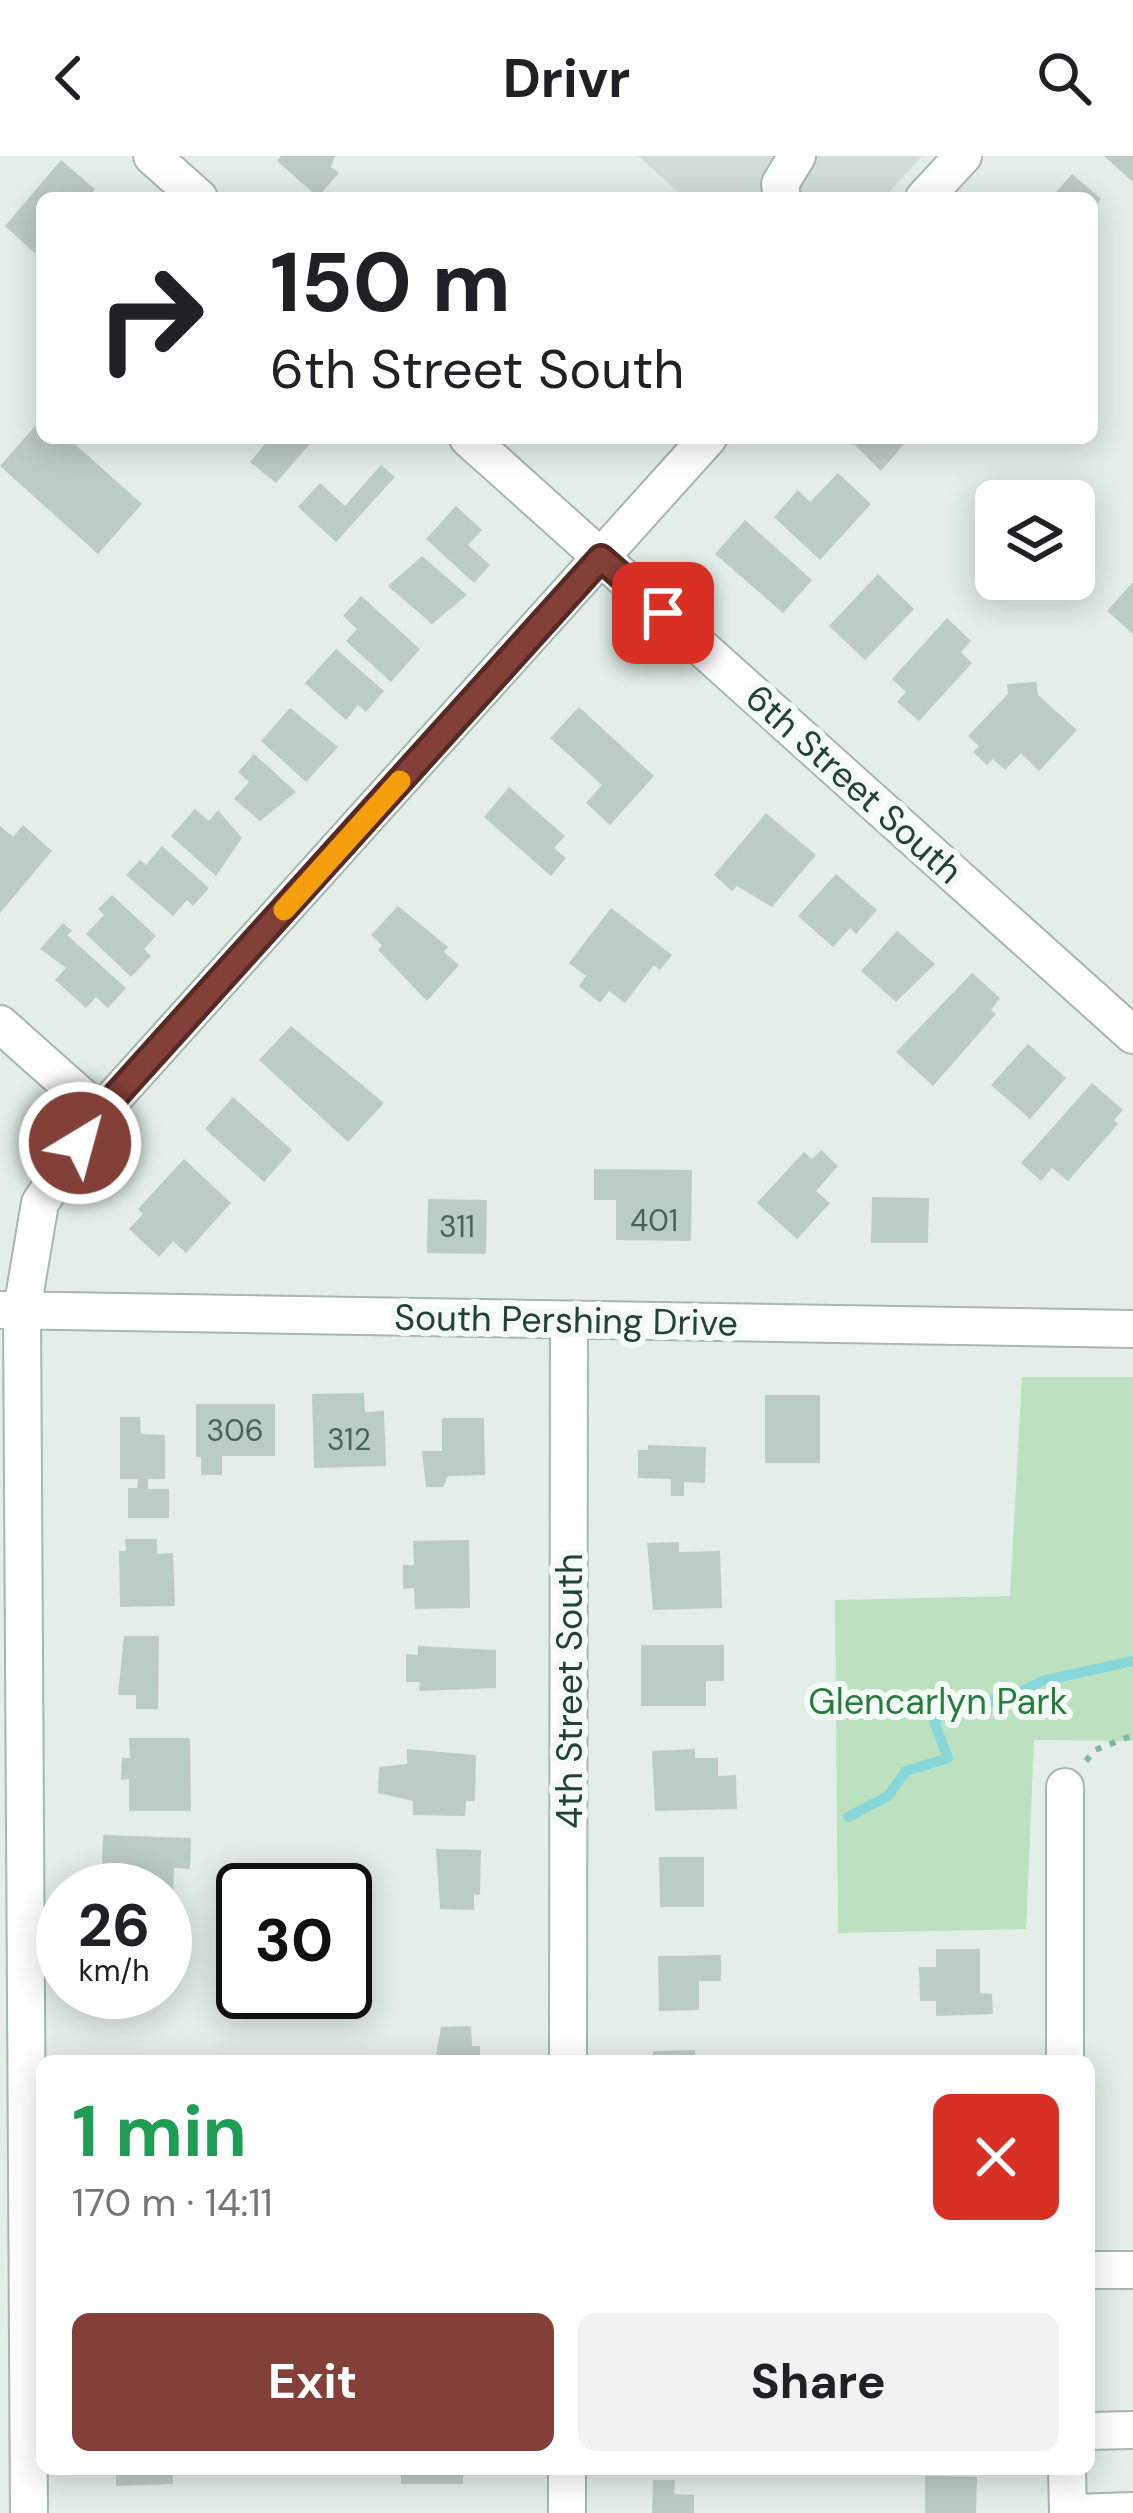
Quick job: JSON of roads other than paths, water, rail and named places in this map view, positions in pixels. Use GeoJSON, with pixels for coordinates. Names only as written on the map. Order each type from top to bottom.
{"type":"FeatureCollection","features":[{"type":"Feature","properties":{"kind":"street"},"geometry":{"type":"LineString","coordinates":[[152,156],[193,192]]}},
{"type":"Feature","properties":{"kind":"street"},"geometry":{"type":"LineString","coordinates":[[781,192],[780,184],[796,156]]}},
{"type":"Feature","properties":{"kind":"street"},"geometry":{"type":"LineString","coordinates":[[930,192],[963,156]]}},
{"type":"Feature","properties":{"kind":"street","name":"6th Street South"},"geometry":{"type":"LineString","coordinates":[[475,444],[1133,1035]]}},
{"type":"Feature","properties":{"kind":"street"},"geometry":{"type":"LineString","coordinates":[[28,2513],[11,1310],[40,1203],[100,1113],[704,444]]}},
{"type":"Feature","properties":{"kind":"street"},"geometry":{"type":"LineString","coordinates":[[0,1024],[100,1113]]}},
{"type":"Feature","properties":{"kind":"street","name":"South Pershing Drive"},"geometry":{"type":"LineString","coordinates":[[11,1310],[1133,1329]]}},
{"type":"Feature","properties":{"kind":"street","name":"4th Street South"},"geometry":{"type":"LineString","coordinates":[[568,2055],[569,1320]]}},
{"type":"Feature","properties":{"kind":"street"},"geometry":{"type":"LineString","coordinates":[[1065,1787],[1065,2055]]}},
{"type":"Feature","properties":{"kind":"street"},"geometry":{"type":"LineString","coordinates":[[1095,2270],[1133,2270]]}},
{"type":"Feature","properties":{"kind":"street"},"geometry":{"type":"LineString","coordinates":[[1095,2432],[1133,2430]]}},
{"type":"Feature","properties":{"kind":"street"},"geometry":{"type":"LineString","coordinates":[[567,2513],[568,2475]]}},
{"type":"Feature","properties":{"kind":"street"},"geometry":{"type":"LineString","coordinates":[[1068,2475],[1071,2513],[1133,2511]]}},
{"type":"Feature","properties":{"kind":"waterway"},"geometry":{"type":"LineString","coordinates":[[848,1817],[888,1796],[906,1771],[948,1758],[934,1722],[948,1705],[1006,1699],[1042,1681],[1133,1661]]}},
{"type":"Feature","properties":{"kind":"park label","name":"Glencarlyn Park"},"geometry":{"type":"Point","coordinates":[938,1701]}}]}
